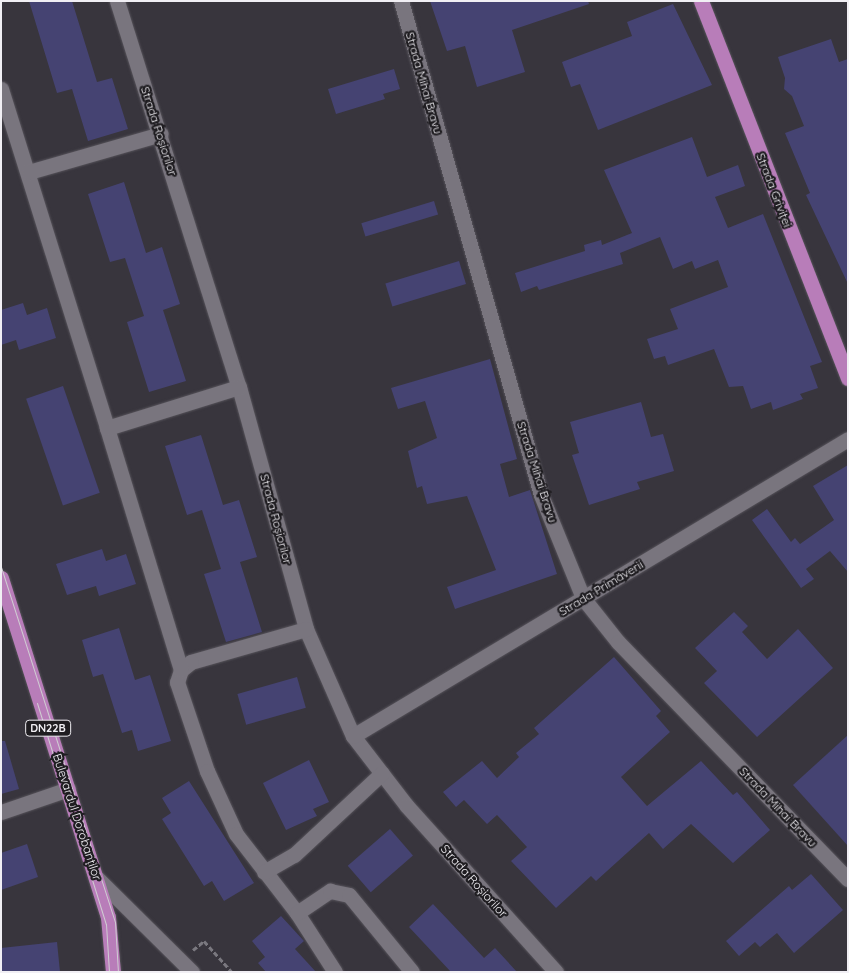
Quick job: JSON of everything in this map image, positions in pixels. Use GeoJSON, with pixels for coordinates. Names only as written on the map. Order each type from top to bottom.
{"type":"FeatureCollection","features":[{"type":"Feature","properties":{"kind":"main road","name":"Strada Griviței"},"geometry":{"type":"LineString","coordinates":[[700,1],[848,378]]}},
{"type":"Feature","properties":{"kind":"main road","name":"Bulevardul Dorobanților"},"geometry":{"type":"LineString","coordinates":[[1,578],[108,917],[114,972]]}},
{"type":"Feature","properties":{"kind":"street","name":"Strada Roșiorilor"},"geometry":{"type":"LineString","coordinates":[[117,1],[161,134],[239,387],[306,629],[353,736],[407,806],[556,972]]}},
{"type":"Feature","properties":{"kind":"street","name":"Strada Mihai Bravu"},"geometry":{"type":"LineString","coordinates":[[401,1],[541,495],[583,598],[618,642],[848,879]]}},
{"type":"Feature","properties":{"kind":"street"},"geometry":{"type":"LineString","coordinates":[[1,89],[29,172],[181,670],[178,689],[214,788],[236,834],[296,913],[334,972]]}},
{"type":"Feature","properties":{"kind":"street"},"geometry":{"type":"LineString","coordinates":[[29,172],[161,134]]}},
{"type":"Feature","properties":{"kind":"street"},"geometry":{"type":"LineString","coordinates":[[107,428],[239,387]]}},
{"type":"Feature","properties":{"kind":"street","name":"Strada Primăverii"},"geometry":{"type":"LineString","coordinates":[[353,736],[848,439]]}},
{"type":"Feature","properties":{"kind":"street"},"geometry":{"type":"LineString","coordinates":[[181,670],[191,662],[306,629]]}},
{"type":"Feature","properties":{"kind":"street"},"geometry":{"type":"LineString","coordinates":[[264,872],[294,855],[382,773]]}},
{"type":"Feature","properties":{"kind":"street"},"geometry":{"type":"LineString","coordinates":[[1,812],[68,789]]}},
{"type":"Feature","properties":{"kind":"street"},"geometry":{"type":"LineString","coordinates":[[96,877],[192,972]]}},
{"type":"Feature","properties":{"kind":"street"},"geometry":{"type":"LineString","coordinates":[[296,913],[330,892],[349,895],[412,972]]}},
{"type":"Feature","properties":{"kind":"path"},"geometry":{"type":"LineString","coordinates":[[181,961],[204,940],[232,972]]}},
{"type":"Feature","properties":{"kind":"building"},"geometry":{"type":"Polygon","coordinates":[[[29,1],[72,1],[97,82],[112,78],[128,129],[88,141],[72,89],[57,93],[29,1]]]}},
{"type":"Feature","properties":{"kind":"building"},"geometry":{"type":"Polygon","coordinates":[[[430,1],[588,1],[589,4],[512,30],[525,72],[477,87],[465,46],[447,51],[430,1]]]}},
{"type":"Feature","properties":{"kind":"building"},"geometry":{"type":"Polygon","coordinates":[[[673,4],[712,85],[598,130],[580,84],[571,87],[562,62],[632,36],[627,22],[673,4]]]}},
{"type":"Feature","properties":{"kind":"building"},"geometry":{"type":"Polygon","coordinates":[[[831,39],[839,62],[848,59],[848,284],[806,195],[810,193],[785,133],[804,126],[792,96],[784,89],[785,78],[778,57],[831,39]]]}},
{"type":"Feature","properties":{"kind":"building"},"geometry":{"type":"Polygon","coordinates":[[[394,69],[400,89],[383,94],[385,99],[336,114],[328,89],[394,69]]]}},
{"type":"Feature","properties":{"kind":"building"},"geometry":{"type":"Polygon","coordinates":[[[692,137],[707,177],[738,165],[745,186],[715,197],[728,228],[763,214],[822,362],[810,366],[818,388],[800,394],[803,399],[773,410],[771,402],[751,409],[743,386],[729,387],[714,349],[668,365],[665,356],[654,359],[647,339],[678,329],[670,309],[728,287],[718,260],[695,269],[692,261],[673,269],[660,237],[620,253],[623,264],[539,290],[537,286],[521,292],[515,273],[585,251],[584,245],[601,240],[602,245],[632,233],[604,170],[692,137]]]}},
{"type":"Feature","properties":{"kind":"building"},"geometry":{"type":"Polygon","coordinates":[[[124,182],[146,253],[162,247],[180,304],[163,310],[186,381],[149,392],[127,322],[144,316],[125,258],[110,262],[88,194],[124,182]]]}},
{"type":"Feature","properties":{"kind":"building"},"geometry":{"type":"Polygon","coordinates":[[[434,201],[438,214],[365,237],[361,223],[434,201]]]}},
{"type":"Feature","properties":{"kind":"building"},"geometry":{"type":"Polygon","coordinates":[[[459,261],[466,284],[392,306],[385,284],[459,261]]]}},
{"type":"Feature","properties":{"kind":"building"},"geometry":{"type":"Polygon","coordinates":[[[23,303],[27,315],[47,308],[56,338],[19,350],[16,340],[1,345],[1,310],[23,303]]]}},
{"type":"Feature","properties":{"kind":"building"},"geometry":{"type":"Polygon","coordinates":[[[490,359],[517,459],[500,464],[509,497],[530,490],[557,574],[455,609],[447,587],[496,570],[467,496],[427,504],[422,486],[417,488],[408,451],[437,438],[425,401],[398,409],[391,388],[490,359]]]}},
{"type":"Feature","properties":{"kind":"building"},"geometry":{"type":"Polygon","coordinates":[[[63,386],[100,493],[63,506],[26,399],[63,386]]]}},
{"type":"Feature","properties":{"kind":"building"},"geometry":{"type":"Polygon","coordinates":[[[641,402],[651,437],[663,434],[674,471],[637,482],[640,489],[589,505],[572,455],[579,453],[570,422],[641,402]]]}},
{"type":"Feature","properties":{"kind":"building"},"geometry":{"type":"Polygon","coordinates":[[[201,435],[223,505],[239,500],[257,557],[240,562],[262,632],[226,642],[204,574],[221,569],[202,510],[187,515],[165,446],[201,435]]]}},
{"type":"Feature","properties":{"kind":"building"},"geometry":{"type":"Polygon","coordinates":[[[848,465],[848,572],[830,551],[806,569],[814,579],[801,588],[752,520],[767,509],[791,542],[795,538],[800,544],[834,520],[813,486],[848,465]]]}},
{"type":"Feature","properties":{"kind":"building"},"geometry":{"type":"Polygon","coordinates":[[[102,549],[106,561],[126,554],[136,584],[99,596],[96,586],[67,595],[56,564],[102,549]]]}},
{"type":"Feature","properties":{"kind":"building"},"geometry":{"type":"Polygon","coordinates":[[[734,612],[748,626],[742,632],[767,659],[798,629],[833,668],[757,737],[704,683],[717,671],[695,648],[734,612]]]}},
{"type":"Feature","properties":{"kind":"building"},"geometry":{"type":"Polygon","coordinates":[[[119,628],[135,680],[150,675],[171,741],[138,751],[132,730],[122,733],[103,674],[93,677],[82,640],[119,628]]]}},
{"type":"Feature","properties":{"kind":"building"},"geometry":{"type":"Polygon","coordinates":[[[614,657],[661,711],[656,716],[670,732],[621,777],[647,806],[701,761],[733,795],[737,792],[770,830],[733,863],[691,824],[663,849],[649,833],[596,881],[591,876],[556,908],[511,861],[527,847],[497,815],[487,824],[464,800],[456,807],[443,792],[482,761],[497,778],[519,757],[516,753],[539,734],[534,728],[614,657]]]}},
{"type":"Feature","properties":{"kind":"building"},"geometry":{"type":"Polygon","coordinates":[[[297,677],[306,708],[246,725],[237,694],[297,677]]]}},
{"type":"Feature","properties":{"kind":"building"},"geometry":{"type":"Polygon","coordinates":[[[848,735],[848,846],[793,785],[848,735]]]}},
{"type":"Feature","properties":{"kind":"building"},"geometry":{"type":"Polygon","coordinates":[[[1,741],[5,741],[19,789],[1,794],[1,741]]]}},
{"type":"Feature","properties":{"kind":"building"},"geometry":{"type":"Polygon","coordinates":[[[309,760],[329,802],[313,809],[317,816],[286,830],[263,783],[309,760]]]}},
{"type":"Feature","properties":{"kind":"building"},"geometry":{"type":"Polygon","coordinates":[[[189,781],[254,883],[224,901],[212,881],[204,886],[162,819],[171,813],[162,798],[189,781]]]}},
{"type":"Feature","properties":{"kind":"building"},"geometry":{"type":"Polygon","coordinates":[[[390,829],[413,855],[371,892],[348,866],[390,829]]]}},
{"type":"Feature","properties":{"kind":"building"},"geometry":{"type":"Polygon","coordinates":[[[27,844],[38,877],[1,890],[1,853],[27,844]]]}},
{"type":"Feature","properties":{"kind":"building"},"geometry":{"type":"Polygon","coordinates":[[[811,874],[843,910],[794,953],[777,933],[760,947],[755,942],[739,956],[726,941],[789,886],[792,890],[811,874]]]}},
{"type":"Feature","properties":{"kind":"building"},"geometry":{"type":"Polygon","coordinates":[[[433,904],[484,958],[495,948],[517,972],[451,972],[409,927],[433,904]]]}},
{"type":"Feature","properties":{"kind":"building"},"geometry":{"type":"Polygon","coordinates":[[[281,916],[304,941],[295,949],[316,972],[266,972],[258,963],[265,957],[252,941],[281,916]]]}},
{"type":"Feature","properties":{"kind":"building"},"geometry":{"type":"Polygon","coordinates":[[[57,942],[60,972],[1,972],[1,948],[57,942]]]}},
{"type":"Feature","properties":{"kind":"tram line"},"geometry":{"type":"LineString","coordinates":[[1,567],[115,922],[118,972]]}},
{"type":"Feature","properties":{"kind":"tram line"},"geometry":{"type":"LineString","coordinates":[[37,703],[106,924],[109,972]]}}]}
